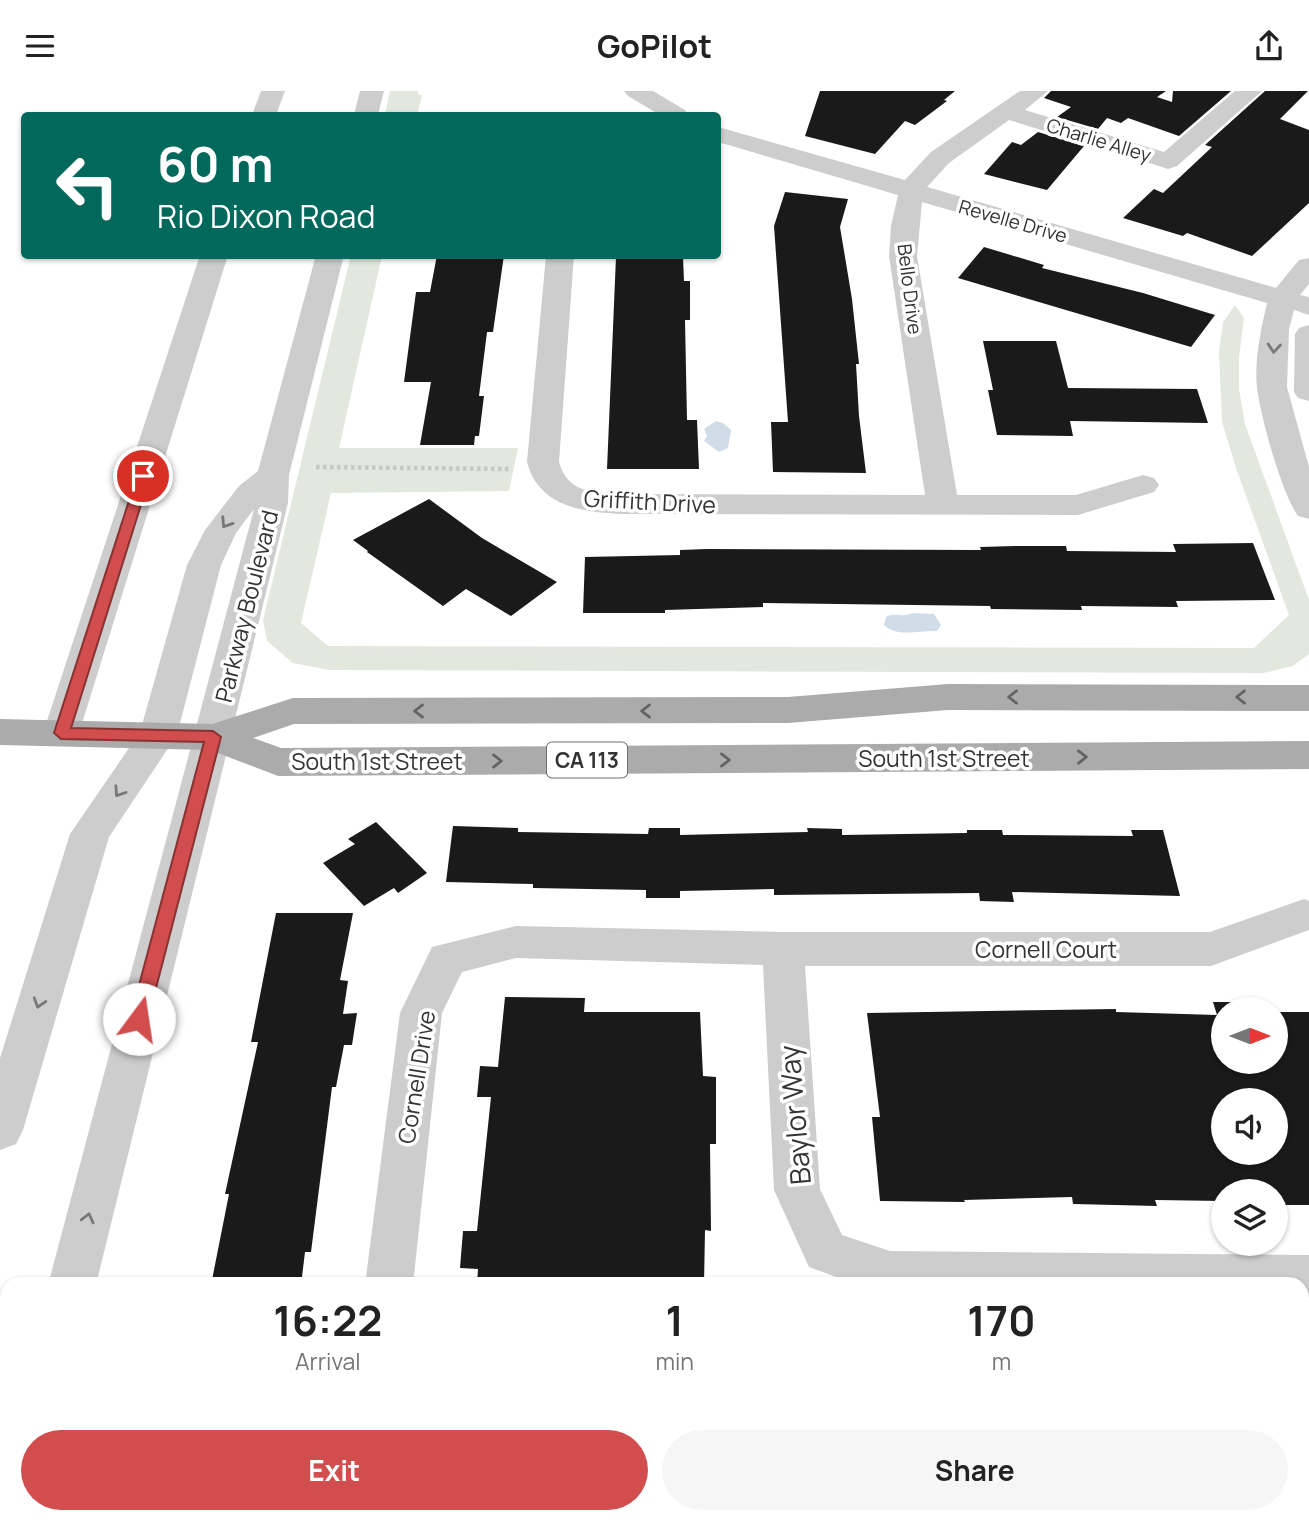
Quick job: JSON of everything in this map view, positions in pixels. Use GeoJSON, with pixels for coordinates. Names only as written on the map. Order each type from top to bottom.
{"type":"FeatureCollection","features":[{"type":"Feature","properties":{"kind":"main road","name":"South 1st Street"},"geometry":{"type":"LineString","coordinates":[[213,737],[293,711],[788,710],[948,697],[1309,698]]}},
{"type":"Feature","properties":{"kind":"main road","name":"CA 113"},"geometry":{"type":"LineString","coordinates":[[0,732],[213,737]]}},
{"type":"Feature","properties":{"kind":"main road","name":"South 1st Street"},"geometry":{"type":"LineString","coordinates":[[213,737],[278,762],[1309,755]]}},
{"type":"Feature","properties":{"kind":"street"},"geometry":{"type":"LineString","coordinates":[[265,112],[273,91]]}},
{"type":"Feature","properties":{"kind":"street"},"geometry":{"type":"LineString","coordinates":[[367,112],[372,91]]}},
{"type":"Feature","properties":{"kind":"street"},"geometry":{"type":"LineString","coordinates":[[636,91],[671,112]]}},
{"type":"Feature","properties":{"kind":"street","name":"Bello Drive"},"geometry":{"type":"LineString","coordinates":[[943,505],[903,256],[904,223],[920,176],[1036,91]]}},
{"type":"Feature","properties":{"kind":"street","name":"Charlie Alley"},"geometry":{"type":"LineString","coordinates":[[1006,112],[1168,161],[1250,91]]}},
{"type":"Feature","properties":{"kind":"street","name":"Revelle Drive"},"geometry":{"type":"LineString","coordinates":[[721,135],[1295,303]]}},
{"type":"Feature","properties":{"kind":"street"},"geometry":{"type":"LineString","coordinates":[[61,733],[213,259]]}},
{"type":"Feature","properties":{"kind":"street","name":"Parkway Boulevard"},"geometry":{"type":"LineString","coordinates":[[74,1277],[272,503],[273,475],[329,259]]}},
{"type":"Feature","properties":{"kind":"street","name":"Griffith Drive"},"geometry":{"type":"LineString","coordinates":[[560,259],[543,463],[544,472],[557,490],[577,498],[607,503],[1078,505],[1143,485]]}},
{"type":"Feature","properties":{"kind":"street"},"geometry":{"type":"LineString","coordinates":[[1309,266],[1295,303],[1275,329],[1272,387],[1289,453],[1309,509]]}},
{"type":"Feature","properties":{"kind":"street"},"geometry":{"type":"LineString","coordinates":[[1309,334],[1309,392]]}},
{"type":"Feature","properties":{"kind":"street","name":"Parkway Boulevard"},"geometry":{"type":"LineString","coordinates":[[0,1130],[90,834],[158,736],[204,565],[229,516],[250,493],[273,475]]}},
{"type":"Feature","properties":{"kind":"street","name":"Cornell Court"},"geometry":{"type":"LineString","coordinates":[[783,949],[1211,949],[1304,915]]}},
{"type":"Feature","properties":{"kind":"street","name":"Cornell Drive"},"geometry":{"type":"LineString","coordinates":[[390,1277],[421,1013],[447,959],[516,942],[783,949]]}},
{"type":"Feature","properties":{"kind":"street","name":"Baylor Way"},"geometry":{"type":"LineString","coordinates":[[783,949],[797,1189],[826,1252],[890,1273],[1309,1277]]}},
{"type":"Feature","properties":{"kind":"path"},"geometry":{"type":"LineString","coordinates":[[316,467],[510,469]]}},
{"type":"Feature","properties":{"kind":"shaded area"},"geometry":{"type":"Polygon","coordinates":[[[390,91],[418,91],[418,94],[422,95],[418,112],[386,112],[390,91]]]}},
{"type":"Feature","properties":{"kind":"shaded area"},"geometry":{"type":"Polygon","coordinates":[[[350,259],[381,259],[339,448],[518,448],[509,491],[331,493],[301,623],[328,646],[1254,648],[1289,615],[1222,422],[1219,352],[1223,322],[1235,305],[1244,318],[1239,357],[1239,389],[1245,424],[1309,600],[1309,654],[1293,666],[1264,673],[329,670],[293,663],[267,641],[263,620],[350,259]]]}},
{"type":"Feature","properties":{"kind":"shaded area"},"geometry":{"type":"Polygon","coordinates":[[[716,421],[731,430],[728,448],[719,452],[704,441],[707,436],[704,429],[716,421]]]}},
{"type":"Feature","properties":{"kind":"shaded area"},"geometry":{"type":"Polygon","coordinates":[[[913,613],[934,614],[941,625],[937,631],[909,633],[889,629],[884,625],[886,617],[913,613]]]}},
{"type":"Feature","properties":{"kind":"building"},"geometry":{"type":"Polygon","coordinates":[[[820,91],[955,91],[944,100],[947,101],[915,125],[905,121],[875,154],[805,136],[820,91]]]}},
{"type":"Feature","properties":{"kind":"building"},"geometry":{"type":"Polygon","coordinates":[[[1051,91],[1166,91],[1157,97],[1172,102],[1173,91],[1231,91],[1179,136],[1128,118],[1121,123],[1107,118],[1098,129],[1057,117],[1071,107],[1044,98],[1051,91]]]}},
{"type":"Feature","properties":{"kind":"building"},"geometry":{"type":"Polygon","coordinates":[[[1265,91],[1308,91],[1280,119],[1309,130],[1309,203],[1252,256],[1187,233],[1183,236],[1123,218],[1154,189],[1163,193],[1212,147],[1205,145],[1265,91]]]}},
{"type":"Feature","properties":{"kind":"building"},"geometry":{"type":"Polygon","coordinates":[[[1038,132],[1084,146],[1047,190],[984,174],[1012,142],[1021,145],[1038,132]]]}},
{"type":"Feature","properties":{"kind":"building"},"geometry":{"type":"Polygon","coordinates":[[[785,192],[848,199],[840,227],[859,364],[856,364],[859,416],[866,473],[773,472],[771,422],[788,422],[774,226],[785,192]]]}},
{"type":"Feature","properties":{"kind":"building"},"geometry":{"type":"Polygon","coordinates":[[[984,247],[1044,265],[1042,268],[1143,293],[1215,315],[1191,347],[958,278],[984,247]]]}},
{"type":"Feature","properties":{"kind":"building"},"geometry":{"type":"Polygon","coordinates":[[[436,259],[503,259],[493,332],[487,332],[479,396],[484,396],[479,436],[475,436],[474,445],[420,445],[431,382],[404,382],[416,292],[430,292],[436,259]]]}},
{"type":"Feature","properties":{"kind":"building"},"geometry":{"type":"Polygon","coordinates":[[[616,259],[683,259],[684,281],[690,281],[690,320],[685,320],[687,420],[697,420],[699,469],[607,469],[616,259]]]}},
{"type":"Feature","properties":{"kind":"building"},"geometry":{"type":"Polygon","coordinates":[[[983,341],[1056,341],[1068,388],[1197,389],[1208,423],[1070,421],[1073,436],[997,435],[988,390],[993,390],[983,341]]]}},
{"type":"Feature","properties":{"kind":"building"},"geometry":{"type":"Polygon","coordinates":[[[429,499],[482,538],[557,582],[511,616],[466,589],[443,606],[353,540],[429,499]]]}},
{"type":"Feature","properties":{"kind":"building"},"geometry":{"type":"Polygon","coordinates":[[[1253,543],[1275,600],[1176,601],[1178,607],[1081,606],[1082,610],[763,603],[763,607],[665,610],[665,613],[583,613],[585,557],[680,555],[680,550],[707,549],[981,550],[980,547],[1015,546],[1066,546],[1067,551],[1176,552],[1173,544],[1253,543]]]}},
{"type":"Feature","properties":{"kind":"building"},"geometry":{"type":"Polygon","coordinates":[[[376,822],[427,873],[398,893],[394,888],[364,906],[323,863],[355,844],[348,839],[376,822]]]}},
{"type":"Feature","properties":{"kind":"building"},"geometry":{"type":"Polygon","coordinates":[[[453,826],[518,828],[518,832],[648,834],[649,828],[680,828],[680,835],[808,832],[807,828],[842,829],[842,835],[1002,830],[1003,835],[1133,836],[1131,830],[1163,830],[1180,896],[1012,892],[1014,902],[980,901],[979,893],[774,895],[774,889],[680,891],[680,898],[646,898],[646,890],[533,888],[533,884],[446,882],[453,826]]]}},
{"type":"Feature","properties":{"kind":"building"},"geometry":{"type":"Polygon","coordinates":[[[276,913],[353,913],[340,980],[348,981],[343,1014],[357,1013],[352,1045],[344,1045],[336,1087],[332,1087],[311,1252],[305,1252],[302,1277],[213,1277],[229,1194],[225,1194],[258,1042],[251,1042],[276,913]]]}},
{"type":"Feature","properties":{"kind":"building"},"geometry":{"type":"Polygon","coordinates":[[[505,997],[585,998],[584,1012],[700,1012],[703,1076],[716,1077],[716,1144],[710,1144],[711,1231],[705,1230],[704,1277],[478,1277],[478,1269],[460,1268],[463,1231],[477,1231],[491,1097],[477,1097],[480,1066],[498,1067],[505,997]]]}},
{"type":"Feature","properties":{"kind":"building"},"geometry":{"type":"Polygon","coordinates":[[[1116,1009],[1116,1012],[1211,1015],[1211,1075],[1288,1075],[1288,1012],[1309,1012],[1309,1205],[1288,1205],[1288,1179],[1211,1179],[1211,1201],[1155,1200],[1157,1206],[1073,1204],[1072,1197],[964,1200],[965,1202],[880,1201],[872,1117],[880,1117],[867,1013],[1116,1009]]]}},
{"type":"Feature","properties":{"kind":"route"},"geometry":{"type":"LineString","coordinates":[[139,1019],[213,737],[61,733],[143,476]]}}]}
